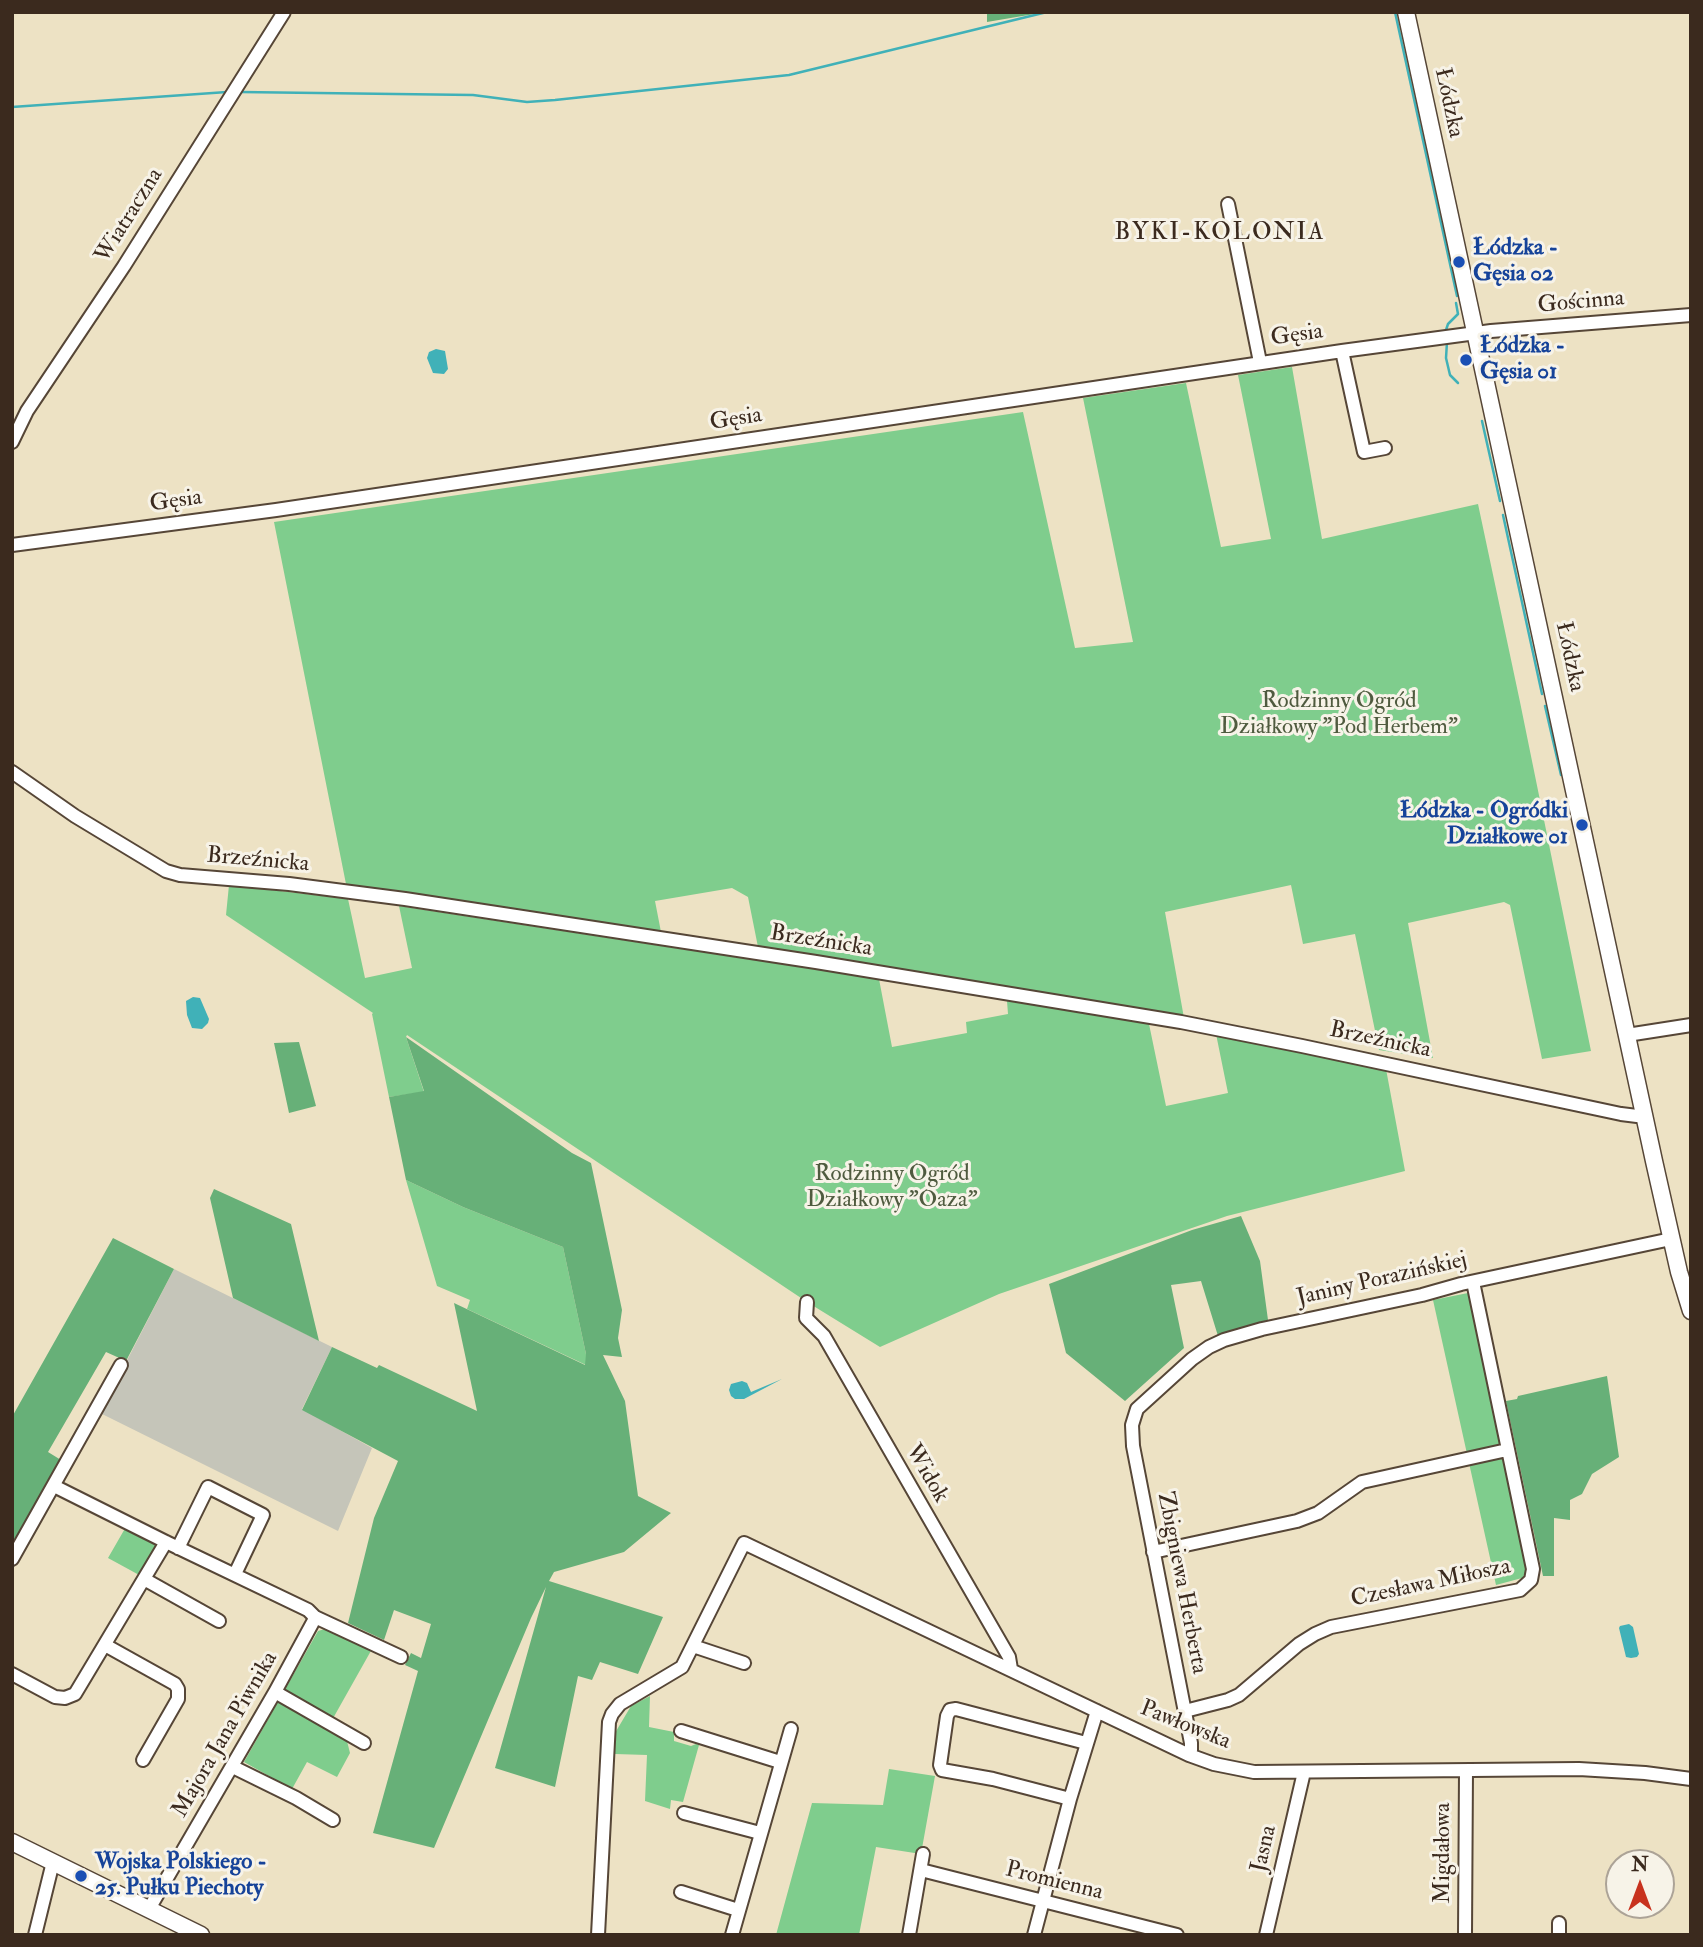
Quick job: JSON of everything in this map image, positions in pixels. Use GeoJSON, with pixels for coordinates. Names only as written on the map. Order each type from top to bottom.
{"type":"FeatureCollection","features":[{"type":"Feature","properties":{"kind":"main road","name":"Łódzka"},"geometry":{"type":"LineString","coordinates":[[1405,12],[1470,333],[1671,1239],[1691,1311]]}},
{"type":"Feature","properties":{"kind":"main road"},"geometry":{"type":"LineString","coordinates":[[12,1842],[201,1935]]}},
{"type":"Feature","properties":{"kind":"street","name":"Wiatraczna"},"geometry":{"type":"LineString","coordinates":[[12,442],[27,411],[124,266],[284,12]]}},
{"type":"Feature","properties":{"kind":"street"},"geometry":{"type":"LineString","coordinates":[[1228,204],[1260,362]]}},
{"type":"Feature","properties":{"kind":"street","name":"Gościnna"},"geometry":{"type":"LineString","coordinates":[[1470,333],[1691,315]]}},
{"type":"Feature","properties":{"kind":"street","name":"Gęsia"},"geometry":{"type":"LineString","coordinates":[[12,545],[276,510],[1260,362],[1470,333]]}},
{"type":"Feature","properties":{"kind":"street"},"geometry":{"type":"LineString","coordinates":[[1342,351],[1364,452],[1385,448]]}},
{"type":"Feature","properties":{"kind":"street","name":"Brzeźnicka"},"geometry":{"type":"LineString","coordinates":[[12,772],[75,816],[166,871],[180,875],[289,884],[372,895],[1181,1022],[1628,1115],[1644,1115]]}},
{"type":"Feature","properties":{"kind":"street"},"geometry":{"type":"LineString","coordinates":[[1627,1035],[1691,1025]]}},
{"type":"Feature","properties":{"kind":"street","name":"Janiny Porazińskiej"},"geometry":{"type":"LineString","coordinates":[[1133,1419],[1137,1409],[1192,1359],[1224,1340],[1262,1329],[1671,1239]]}},
{"type":"Feature","properties":{"kind":"street","name":"Czesława Miłosza"},"geometry":{"type":"LineString","coordinates":[[1185,1711],[1239,1695],[1299,1644],[1331,1627],[1520,1590],[1531,1580],[1533,1569],[1473,1282]]}},
{"type":"Feature","properties":{"kind":"street","name":"Widok"},"geometry":{"type":"LineString","coordinates":[[807,1302],[806,1318],[824,1336],[1009,1657],[1011,1669]]}},
{"type":"Feature","properties":{"kind":"street"},"geometry":{"type":"LineString","coordinates":[[12,1559],[121,1365]]}},
{"type":"Feature","properties":{"kind":"street","name":"Zbigniewa Herberta"},"geometry":{"type":"LineString","coordinates":[[1133,1419],[1133,1446],[1185,1711],[1191,1747],[1189,1755]]}},
{"type":"Feature","properties":{"kind":"street"},"geometry":{"type":"LineString","coordinates":[[1153,1552],[1297,1521],[1318,1513],[1362,1482],[1507,1450]]}},
{"type":"Feature","properties":{"kind":"street"},"geometry":{"type":"LineString","coordinates":[[54,1486],[308,1610],[315,1617],[401,1657]]}},
{"type":"Feature","properties":{"kind":"street"},"geometry":{"type":"LineString","coordinates":[[12,1674],[55,1697],[72,1697],[144,1579],[172,1545],[208,1487],[263,1515],[235,1574]]}},
{"type":"Feature","properties":{"kind":"street","name":"Pawłowska"},"geometry":{"type":"LineString","coordinates":[[693,1646],[744,1544],[1189,1755],[1214,1764],[1254,1772],[1579,1769],[1691,1779]]}},
{"type":"Feature","properties":{"kind":"street"},"geometry":{"type":"LineString","coordinates":[[144,1579],[219,1621]]}},
{"type":"Feature","properties":{"kind":"street","name":"Majora Jana Piwnika"},"geometry":{"type":"LineString","coordinates":[[149,1909],[233,1767],[315,1617]]}},
{"type":"Feature","properties":{"kind":"street"},"geometry":{"type":"LineString","coordinates":[[105,1645],[175,1684],[178,1689],[178,1699],[143,1760]]}},
{"type":"Feature","properties":{"kind":"street"},"geometry":{"type":"LineString","coordinates":[[598,1935],[609,1722],[612,1714],[620,1704],[682,1667],[693,1646],[744,1663]]}},
{"type":"Feature","properties":{"kind":"street"},"geometry":{"type":"LineString","coordinates":[[275,1692],[364,1743]]}},
{"type":"Feature","properties":{"kind":"street"},"geometry":{"type":"LineString","coordinates":[[1070,1799],[993,1779],[942,1770],[940,1765],[947,1716],[953,1709],[1086,1743]]}},
{"type":"Feature","properties":{"kind":"street"},"geometry":{"type":"LineString","coordinates":[[1034,1935],[1070,1799],[1097,1711]]}},
{"type":"Feature","properties":{"kind":"street"},"geometry":{"type":"LineString","coordinates":[[732,1935],[791,1728]]}},
{"type":"Feature","properties":{"kind":"street"},"geometry":{"type":"LineString","coordinates":[[681,1731],[780,1762]]}},
{"type":"Feature","properties":{"kind":"street"},"geometry":{"type":"LineString","coordinates":[[233,1767],[296,1798],[333,1820]]}},
{"type":"Feature","properties":{"kind":"street","name":"Migdałowa"},"geometry":{"type":"LineString","coordinates":[[1465,1935],[1466,1771]]}},
{"type":"Feature","properties":{"kind":"street","name":"Jasna"},"geometry":{"type":"LineString","coordinates":[[1266,1935],[1304,1773]]}},
{"type":"Feature","properties":{"kind":"street"},"geometry":{"type":"LineString","coordinates":[[684,1813],[760,1833]]}},
{"type":"Feature","properties":{"kind":"street"},"geometry":{"type":"LineString","coordinates":[[909,1935],[923,1854]]}},
{"type":"Feature","properties":{"kind":"street"},"geometry":{"type":"LineString","coordinates":[[35,1935],[53,1862]]}},
{"type":"Feature","properties":{"kind":"street","name":"Promienna"},"geometry":{"type":"LineString","coordinates":[[920,1870],[1043,1900],[1149,1931],[1177,1935]]}},
{"type":"Feature","properties":{"kind":"street"},"geometry":{"type":"LineString","coordinates":[[681,1892],[738,1910]]}},
{"type":"Feature","properties":{"kind":"shaded area"},"geometry":{"type":"Polygon","coordinates":[[[174,1269],[332,1347],[302,1409],[372,1448],[338,1531],[100,1413],[174,1269]]]}},
{"type":"Feature","properties":{"kind":"green space"},"geometry":{"type":"Polygon","coordinates":[[[987,12],[1046,12],[987,22],[987,12]]]}},
{"type":"Feature","properties":{"kind":"green space","name":"Rodzinny Ogród Działkowy \"Pod Herbem\""},"geometry":{"type":"Polygon","coordinates":[[[1292,367],[1322,539],[1478,504],[1591,1051],[1542,1059],[1510,905],[1504,902],[1408,923],[1433,1058],[1379,1050],[1355,934],[1303,944],[1291,885],[1165,912],[1184,1018],[758,947],[748,897],[732,888],[655,901],[661,932],[346,884],[274,522],[1023,412],[1075,648],[1133,642],[1083,398],[1186,383],[1221,547],[1271,539],[1238,375],[1292,367]]]}},
{"type":"Feature","properties":{"kind":"green space","name":"Rodzinny Ogród Działkowy \"Oaza\""},"geometry":{"type":"Polygon","coordinates":[[[229,885],[348,899],[365,978],[412,968],[399,906],[879,979],[892,1047],[967,1033],[966,1022],[1008,1014],[1007,1001],[1149,1024],[1166,1106],[1228,1093],[1216,1034],[1386,1069],[1405,1171],[1227,1216],[999,1294],[880,1347],[807,1302],[407,1035],[424,1092],[389,1097],[373,1013],[226,915],[229,885]]]}},
{"type":"Feature","properties":{"kind":"green space"},"geometry":{"type":"Polygon","coordinates":[[[406,1037],[572,1153],[591,1163],[622,1310],[618,1338],[622,1357],[603,1355],[625,1401],[638,1496],[671,1513],[624,1552],[554,1572],[549,1581],[663,1617],[638,1674],[600,1662],[592,1680],[578,1676],[555,1787],[495,1768],[546,1587],[434,1848],[373,1833],[418,1671],[405,1665],[411,1653],[421,1658],[431,1624],[394,1610],[384,1640],[348,1623],[374,1518],[398,1461],[302,1410],[332,1347],[377,1368],[379,1365],[477,1411],[454,1303],[585,1365],[586,1354],[563,1247],[463,1207],[406,1180],[389,1097],[424,1091],[406,1037]]]}},
{"type":"Feature","properties":{"kind":"green space"},"geometry":{"type":"Polygon","coordinates":[[[299,1042],[316,1106],[289,1113],[274,1043],[299,1042]]]}},
{"type":"Feature","properties":{"kind":"green space"},"geometry":{"type":"Polygon","coordinates":[[[406,1180],[463,1207],[563,1247],[586,1354],[586,1365],[467,1309],[470,1300],[437,1286],[406,1180]]]}},
{"type":"Feature","properties":{"kind":"green space"},"geometry":{"type":"Polygon","coordinates":[[[214,1189],[291,1224],[319,1341],[233,1298],[210,1198],[214,1189]]]}},
{"type":"Feature","properties":{"kind":"green space"},"geometry":{"type":"Polygon","coordinates":[[[1241,1216],[1260,1261],[1268,1320],[1218,1336],[1201,1281],[1171,1285],[1184,1348],[1125,1401],[1066,1353],[1049,1284],[1192,1230],[1241,1216]]]}},
{"type":"Feature","properties":{"kind":"green space"},"geometry":{"type":"Polygon","coordinates":[[[113,1238],[174,1269],[126,1361],[106,1352],[48,1452],[61,1460],[12,1547],[12,1417],[113,1238]]]}},
{"type":"Feature","properties":{"kind":"green space"},"geometry":{"type":"Polygon","coordinates":[[[1468,1293],[1525,1562],[1525,1574],[1522,1578],[1496,1585],[1433,1300],[1468,1293]]]}},
{"type":"Feature","properties":{"kind":"green space"},"geometry":{"type":"Polygon","coordinates":[[[1607,1376],[1619,1457],[1592,1474],[1582,1494],[1570,1500],[1570,1520],[1554,1518],[1554,1576],[1543,1576],[1506,1401],[1607,1376]]]}},
{"type":"Feature","properties":{"kind":"green space"},"geometry":{"type":"Polygon","coordinates":[[[127,1525],[155,1542],[156,1547],[141,1576],[108,1558],[127,1525]]]}},
{"type":"Feature","properties":{"kind":"green space"},"geometry":{"type":"Polygon","coordinates":[[[328,1628],[372,1649],[327,1729],[347,1741],[350,1753],[337,1777],[307,1762],[292,1789],[244,1762],[318,1631],[328,1628]]]}},
{"type":"Feature","properties":{"kind":"green space"},"geometry":{"type":"Polygon","coordinates":[[[650,1696],[649,1727],[674,1732],[674,1741],[691,1746],[699,1745],[683,1802],[671,1800],[670,1809],[645,1801],[647,1755],[615,1754],[615,1733],[631,1706],[650,1696]]]}},
{"type":"Feature","properties":{"kind":"green space"},"geometry":{"type":"Polygon","coordinates":[[[889,1769],[935,1776],[921,1854],[876,1847],[859,1935],[776,1935],[812,1803],[883,1805],[889,1769]]]}},
{"type":"Feature","properties":{"kind":"water"},"geometry":{"type":"Polygon","coordinates":[[[436,349],[445,351],[448,369],[444,374],[433,373],[427,358],[429,352],[436,349]]]}},
{"type":"Feature","properties":{"kind":"water"},"geometry":{"type":"Polygon","coordinates":[[[193,997],[200,998],[209,1019],[202,1029],[192,1028],[187,1015],[186,1001],[193,997]]]}},
{"type":"Feature","properties":{"kind":"water"},"geometry":{"type":"Polygon","coordinates":[[[782,1379],[744,1399],[735,1399],[729,1390],[731,1384],[742,1381],[747,1383],[751,1392],[782,1379]]]}},
{"type":"Feature","properties":{"kind":"water"},"geometry":{"type":"Polygon","coordinates":[[[1629,1624],[1633,1627],[1639,1654],[1631,1658],[1626,1657],[1619,1628],[1629,1624]]]}},
{"type":"Feature","properties":{"kind":"waterway"},"geometry":{"type":"LineString","coordinates":[[240,92],[473,95],[527,102],[555,100],[789,75],[1047,12]]}},
{"type":"Feature","properties":{"kind":"waterway"},"geometry":{"type":"LineString","coordinates":[[1395,12],[1457,296]]}},
{"type":"Feature","properties":{"kind":"waterway"},"geometry":{"type":"LineString","coordinates":[[12,107],[227,92]]}},
{"type":"Feature","properties":{"kind":"waterway"},"geometry":{"type":"LineString","coordinates":[[1446,330],[1458,314],[1456,303]]}},
{"type":"Feature","properties":{"kind":"waterway"},"geometry":{"type":"LineString","coordinates":[[1447,342],[1446,358],[1450,375],[1458,383]]}},
{"type":"Feature","properties":{"kind":"waterway"},"geometry":{"type":"LineString","coordinates":[[1482,421],[1500,501]]}},
{"type":"Feature","properties":{"kind":"waterway"},"geometry":{"type":"LineString","coordinates":[[1503,515],[1542,694]]}},
{"type":"Feature","properties":{"kind":"waterway"},"geometry":{"type":"LineString","coordinates":[[1545,706],[1561,775]]}},
{"type":"Feature","properties":{"kind":"place","name":"Łódzka - Gęsia 02"},"geometry":{"type":"Point","coordinates":[1459,262]}},
{"type":"Feature","properties":{"kind":"place","name":"Łódzka - Gęsia 01"},"geometry":{"type":"Point","coordinates":[1466,360]}},
{"type":"Feature","properties":{"kind":"place","name":"Łódzka - Ogródki Działkowe 01"},"geometry":{"type":"Point","coordinates":[1582,825]}},
{"type":"Feature","properties":{"kind":"place","name":"Wojska Polskiego - 25. Pułku Piechoty"},"geometry":{"type":"Point","coordinates":[81,1876]}},
{"type":"Feature","properties":{"kind":"district","name":"BYKI-KOLONIA"},"geometry":{"type":"Point","coordinates":[1220,234]}}]}
